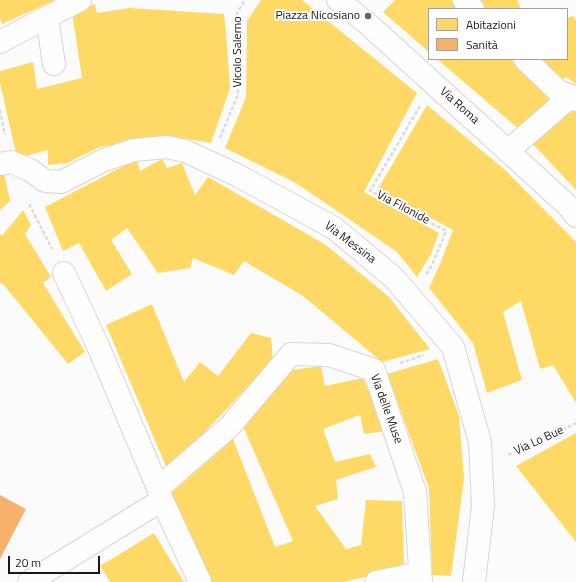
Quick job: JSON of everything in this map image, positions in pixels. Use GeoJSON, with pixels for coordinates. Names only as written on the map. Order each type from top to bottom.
{"type":"FeatureCollection","features":[{"type":"Feature","properties":{"kind":"street"},"geometry":{"type":"LineString","coordinates":[[0,42],[80,0]]}},
{"type":"Feature","properties":{"kind":"street","name":"Via Roma"},"geometry":{"type":"LineString","coordinates":[[338,0],[369,25],[508,151],[568,206],[576,216]]}},
{"type":"Feature","properties":{"kind":"street"},"geometry":{"type":"LineString","coordinates":[[464,0],[472,8]]}},
{"type":"Feature","properties":{"kind":"street"},"geometry":{"type":"LineString","coordinates":[[47,17],[54,64]]}},
{"type":"Feature","properties":{"kind":"street"},"geometry":{"type":"LineString","coordinates":[[508,151],[573,98],[558,91],[526,60]]}},
{"type":"Feature","properties":{"kind":"street","name":"Via Messina"},"geometry":{"type":"LineString","coordinates":[[5,163],[30,170],[45,181],[62,182],[104,160],[134,150],[167,147],[185,151],[237,175],[334,228],[394,278],[453,347],[480,442],[483,506],[474,582]]}},
{"type":"Feature","properties":{"kind":"street"},"geometry":{"type":"LineString","coordinates":[[64,273],[98,346],[160,494],[200,582]]}},
{"type":"Feature","properties":{"kind":"street","name":"Via delle Muse"},"geometry":{"type":"LineString","coordinates":[[29,582],[160,494],[229,427],[291,354],[329,355],[374,370],[415,492],[421,578],[376,582]]}},
{"type":"Feature","properties":{"kind":"path","name":"Vicolo Salerno"},"geometry":{"type":"LineString","coordinates":[[218,143],[238,94],[237,13],[245,0]]}},
{"type":"Feature","properties":{"kind":"path","name":"Via Filonide"},"geometry":{"type":"LineString","coordinates":[[425,276],[433,263],[446,231],[370,191],[433,83]]}},
{"type":"Feature","properties":{"kind":"path"},"geometry":{"type":"LineString","coordinates":[[374,370],[453,347]]}},
{"type":"Feature","properties":{"kind":"path","name":"Via Lo Bue"},"geometry":{"type":"LineString","coordinates":[[506,456],[576,423]]}},
{"type":"Feature","properties":{"kind":"building: Abitazioni"},"geometry":{"type":"Polygon","coordinates":[[[0,0],[55,0],[2,24],[0,18],[0,0]]]}},
{"type":"Feature","properties":{"kind":"building: Abitazioni"},"geometry":{"type":"Polygon","coordinates":[[[261,0],[302,0],[417,93],[364,192],[439,233],[431,254],[417,277],[397,252],[296,183],[225,148],[246,97],[247,21],[261,0]]]}},
{"type":"Feature","properties":{"kind":"building: Abitazioni"},"geometry":{"type":"Polygon","coordinates":[[[395,0],[451,0],[459,8],[428,8],[428,51],[383,12],[395,0]]]}},
{"type":"Feature","properties":{"kind":"building: Abitazioni"},"geometry":{"type":"Polygon","coordinates":[[[474,0],[517,0],[521,8],[484,8],[474,0]]]}},
{"type":"Feature","properties":{"kind":"building: Abitazioni"},"geometry":{"type":"Polygon","coordinates":[[[95,4],[97,13],[129,8],[224,14],[230,88],[211,143],[169,136],[100,147],[67,163],[48,165],[48,150],[17,158],[0,83],[0,71],[33,62],[37,89],[82,78],[72,12],[95,4]]]}},
{"type":"Feature","properties":{"kind":"building: Abitazioni"},"geometry":{"type":"Polygon","coordinates":[[[573,16],[576,20],[576,84],[567,77],[556,83],[533,60],[568,60],[568,18],[573,16]]]}},
{"type":"Feature","properties":{"kind":"building: Abitazioni"},"geometry":{"type":"Polygon","coordinates":[[[438,60],[512,60],[552,99],[520,130],[438,60]]]}},
{"type":"Feature","properties":{"kind":"building: Abitazioni"},"geometry":{"type":"Polygon","coordinates":[[[573,104],[576,107],[576,190],[532,143],[573,104]]]}},
{"type":"Feature","properties":{"kind":"building: Abitazioni"},"geometry":{"type":"Polygon","coordinates":[[[427,105],[505,170],[576,242],[576,403],[553,365],[540,369],[521,301],[503,312],[522,380],[487,393],[473,343],[429,288],[453,230],[378,189],[427,105]]]}},
{"type":"Feature","properties":{"kind":"building: Abitazioni"},"geometry":{"type":"Polygon","coordinates":[[[137,159],[140,171],[162,159],[167,168],[182,163],[195,195],[208,177],[326,245],[389,297],[430,349],[382,362],[303,296],[244,261],[234,275],[193,258],[190,268],[158,273],[127,228],[111,240],[132,274],[106,291],[79,243],[63,251],[45,207],[137,159]]]}},
{"type":"Feature","properties":{"kind":"building: Abitazioni"},"geometry":{"type":"Polygon","coordinates":[[[0,168],[3,168],[10,201],[0,210],[0,168]]]}},
{"type":"Feature","properties":{"kind":"building: Abitazioni"},"geometry":{"type":"Polygon","coordinates":[[[23,210],[31,225],[25,234],[51,277],[43,283],[85,352],[68,364],[4,285],[0,283],[0,234],[2,236],[23,210]]]}},
{"type":"Feature","properties":{"kind":"building: Abitazioni"},"geometry":{"type":"Polygon","coordinates":[[[152,304],[184,382],[200,362],[218,376],[251,333],[271,338],[273,360],[168,471],[106,325],[152,304]]]}},
{"type":"Feature","properties":{"kind":"building: Abitazioni"},"geometry":{"type":"Polygon","coordinates":[[[438,359],[459,416],[464,479],[451,576],[432,575],[429,488],[387,374],[438,359]]]}},
{"type":"Feature","properties":{"kind":"building: Abitazioni"},"geometry":{"type":"Polygon","coordinates":[[[321,366],[325,386],[363,378],[386,431],[364,434],[360,415],[323,429],[335,462],[370,454],[376,467],[336,480],[338,499],[315,506],[346,549],[361,545],[366,500],[402,501],[404,568],[343,582],[209,582],[171,493],[233,439],[275,547],[293,541],[242,424],[292,370],[321,366]]]}},
{"type":"Feature","properties":{"kind":"building: Abitazioni"},"geometry":{"type":"Polygon","coordinates":[[[576,433],[576,542],[516,466],[576,433]]]}},
{"type":"Feature","properties":{"kind":"building: Abitazioni"},"geometry":{"type":"Polygon","coordinates":[[[154,533],[184,582],[110,582],[100,566],[154,533]]]}},
{"type":"Feature","properties":{"kind":"building: Sanità"},"geometry":{"type":"Polygon","coordinates":[[[0,495],[26,509],[0,559],[0,495]]]}},
{"type":"Feature","properties":{"kind":"place","name":"Piazza Nicosiano"},"geometry":{"type":"Point","coordinates":[368,16]}}]}
